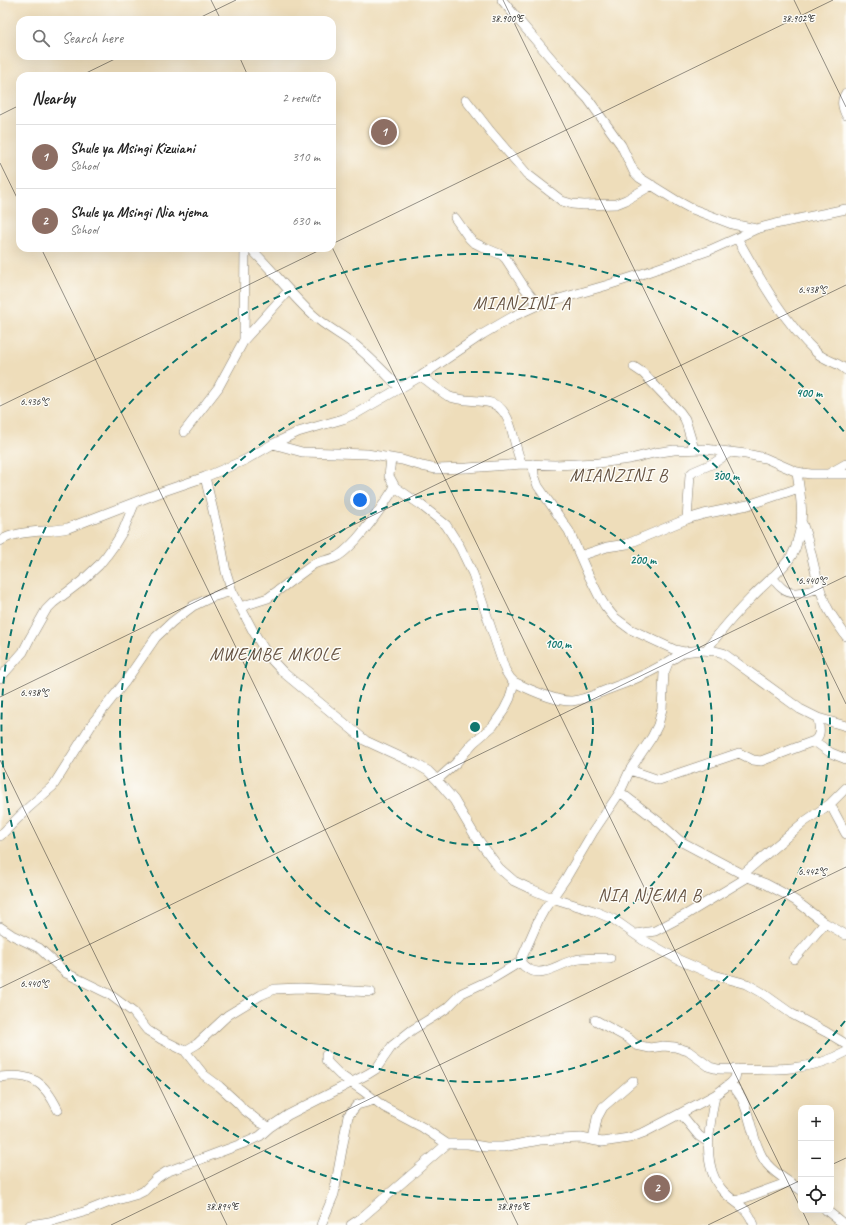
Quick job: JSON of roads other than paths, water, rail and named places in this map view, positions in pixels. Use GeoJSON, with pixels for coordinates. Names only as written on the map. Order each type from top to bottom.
{"type":"FeatureCollection","features":[{"type":"Feature","properties":{"kind":"street"},"geometry":{"type":"LineString","coordinates":[[502,0],[567,77],[588,99],[621,144],[634,172],[640,178],[690,208],[732,224],[756,229]]}},
{"type":"Feature","properties":{"kind":"street"},"geometry":{"type":"LineString","coordinates":[[846,93],[843,97],[842,105],[846,115]]}},
{"type":"Feature","properties":{"kind":"street"},"geometry":{"type":"LineString","coordinates":[[466,100],[527,174],[562,201],[584,205],[616,204],[652,185]]}},
{"type":"Feature","properties":{"kind":"street"},"geometry":{"type":"LineString","coordinates":[[0,541],[5,538],[32,532],[56,531],[68,528],[206,477],[245,460],[298,432],[358,414],[421,376],[483,334],[514,316],[538,305],[608,285],[710,250],[756,229],[846,209]]}},
{"type":"Feature","properties":{"kind":"street"},"geometry":{"type":"LineString","coordinates":[[455,218],[473,242],[502,255],[506,259],[524,287],[538,305]]}},
{"type":"Feature","properties":{"kind":"street"},"geometry":{"type":"LineString","coordinates":[[737,238],[759,278],[795,330],[819,355],[846,370]]}},
{"type":"Feature","properties":{"kind":"street"},"geometry":{"type":"LineString","coordinates":[[244,340],[245,252]]}},
{"type":"Feature","properties":{"kind":"street"},"geometry":{"type":"LineString","coordinates":[[254,252],[302,305],[322,323],[359,348],[400,388]]}},
{"type":"Feature","properties":{"kind":"street"},"geometry":{"type":"LineString","coordinates":[[184,432],[218,388],[244,340],[289,290]]}},
{"type":"Feature","properties":{"kind":"street"},"geometry":{"type":"LineString","coordinates":[[634,367],[643,372],[680,412],[684,419],[694,449]]}},
{"type":"Feature","properties":{"kind":"street"},"geometry":{"type":"LineString","coordinates":[[421,376],[447,396],[469,401],[491,402],[499,406],[509,420],[518,456],[522,464]]}},
{"type":"Feature","properties":{"kind":"street"},"geometry":{"type":"LineString","coordinates":[[273,444],[302,452],[367,454],[402,460],[436,469],[522,464],[555,465],[598,463],[630,459],[674,450],[704,449],[765,458],[797,472],[811,474],[846,474]]}},
{"type":"Feature","properties":{"kind":"street"},"geometry":{"type":"LineString","coordinates":[[687,519],[690,475],[693,472],[714,463],[730,452]]}},
{"type":"Feature","properties":{"kind":"street"},"geometry":{"type":"LineString","coordinates":[[391,459],[389,476],[395,487],[427,509],[446,525],[460,547],[473,574],[505,670],[514,682],[561,700],[571,701],[584,699],[652,672],[684,652]]}},
{"type":"Feature","properties":{"kind":"street"},"geometry":{"type":"LineString","coordinates":[[532,464],[538,486],[569,531],[604,606],[614,617],[638,633],[676,650],[684,652],[706,650],[723,653],[800,709],[818,718],[846,726]]}},
{"type":"Feature","properties":{"kind":"street"},"geometry":{"type":"LineString","coordinates":[[829,474],[846,464]]}},
{"type":"Feature","properties":{"kind":"street"},"geometry":{"type":"LineString","coordinates":[[706,650],[751,597],[791,556],[798,538],[801,522],[801,501],[797,472]]}},
{"type":"Feature","properties":{"kind":"street"},"geometry":{"type":"LineString","coordinates":[[206,477],[226,572],[232,591],[253,631],[269,657],[284,673],[366,741],[428,771],[454,800],[482,845],[499,868],[514,881],[552,898],[594,911],[613,919],[679,960],[714,975],[747,984],[792,1014],[846,1044]]}},
{"type":"Feature","properties":{"kind":"street"},"geometry":{"type":"LineString","coordinates":[[240,607],[268,598],[314,564],[338,556],[347,549],[370,523],[395,487]]}},
{"type":"Feature","properties":{"kind":"street"},"geometry":{"type":"LineString","coordinates":[[580,556],[607,547],[627,544],[687,519],[748,505],[799,488]]}},
{"type":"Feature","properties":{"kind":"street"},"geometry":{"type":"LineString","coordinates":[[0,678],[23,652],[46,610],[82,581],[99,565],[111,550],[123,531],[135,502]]}},
{"type":"Feature","properties":{"kind":"street"},"geometry":{"type":"LineString","coordinates":[[801,522],[808,538],[826,606],[846,636]]}},
{"type":"Feature","properties":{"kind":"street"},"geometry":{"type":"LineString","coordinates":[[772,577],[783,589],[788,592],[794,593],[820,588]]}},
{"type":"Feature","properties":{"kind":"street"},"geometry":{"type":"LineString","coordinates":[[0,836],[53,786],[94,720],[125,682],[156,637],[172,622],[193,606],[212,597],[232,591]]}},
{"type":"Feature","properties":{"kind":"street"},"geometry":{"type":"LineString","coordinates":[[30,1225],[49,1222],[88,1212],[107,1203],[138,1194],[144,1191],[157,1178],[166,1172],[260,1136],[288,1115],[352,1083],[376,1069],[392,1046],[412,1030],[443,1011],[462,993],[492,979],[520,962],[539,919],[566,878],[593,832],[620,792],[630,770],[652,737],[658,725],[662,709],[664,673],[668,663]]}},
{"type":"Feature","properties":{"kind":"street"},"geometry":{"type":"LineString","coordinates":[[437,780],[456,763],[472,743],[493,726],[510,698],[514,682]]}},
{"type":"Feature","properties":{"kind":"street"},"geometry":{"type":"LineString","coordinates":[[630,770],[659,780],[739,753],[753,760],[761,761],[814,741],[818,738],[820,734],[818,718]]}},
{"type":"Feature","properties":{"kind":"street"},"geometry":{"type":"LineString","coordinates":[[814,741],[831,753],[846,760]]}},
{"type":"Feature","properties":{"kind":"street"},"geometry":{"type":"LineString","coordinates":[[636,934],[655,931],[687,914],[745,875],[804,822],[830,804],[846,788]]}},
{"type":"Feature","properties":{"kind":"street"},"geometry":{"type":"LineString","coordinates":[[620,792],[660,822],[680,841],[745,875],[783,892],[825,923],[846,935]]}},
{"type":"Feature","properties":{"kind":"street"},"geometry":{"type":"LineString","coordinates":[[830,804],[846,834]]}},
{"type":"Feature","properties":{"kind":"street"},"geometry":{"type":"LineString","coordinates":[[794,959],[825,923]]}},
{"type":"Feature","properties":{"kind":"street"},"geometry":{"type":"LineString","coordinates":[[0,927],[39,948],[66,973],[108,994],[133,1012],[147,1030],[185,1051],[204,1075],[219,1086],[261,1124],[270,1127]]}},
{"type":"Feature","properties":{"kind":"street"},"geometry":{"type":"LineString","coordinates":[[520,962],[528,970],[532,972],[539,972],[546,971],[574,960],[585,958],[610,958]]}},
{"type":"Feature","properties":{"kind":"street"},"geometry":{"type":"LineString","coordinates":[[185,1051],[197,1044],[228,1015],[261,995],[275,989],[301,988],[371,992]]}},
{"type":"Feature","properties":{"kind":"street"},"geometry":{"type":"LineString","coordinates":[[595,1020],[640,1046],[650,1048],[663,1046],[675,1047],[688,1051],[710,1067],[718,1070],[788,1069],[803,1067],[831,1059],[846,1052]]}},
{"type":"Feature","properties":{"kind":"street"},"geometry":{"type":"LineString","coordinates":[[326,1055],[326,1060],[340,1075],[390,1110],[422,1127],[447,1144],[468,1144],[486,1147],[503,1147],[540,1140],[581,1138],[602,1142],[629,1138],[645,1132],[715,1095],[731,1083],[735,1078],[737,1070]]}},
{"type":"Feature","properties":{"kind":"street"},"geometry":{"type":"LineString","coordinates":[[0,1077],[14,1075],[27,1077],[42,1085],[58,1110]]}},
{"type":"Feature","properties":{"kind":"street"},"geometry":{"type":"LineString","coordinates":[[593,1140],[597,1118],[603,1106],[633,1081]]}},
{"type":"Feature","properties":{"kind":"street"},"geometry":{"type":"LineString","coordinates":[[731,1083],[743,1102],[755,1140],[767,1164],[798,1188]]}},
{"type":"Feature","properties":{"kind":"street"},"geometry":{"type":"LineString","coordinates":[[715,1095],[708,1142],[711,1167],[715,1178],[722,1189],[730,1198],[746,1210],[751,1224]]}},
{"type":"Feature","properties":{"kind":"street"},"geometry":{"type":"LineString","coordinates":[[321,1225],[334,1194],[348,1116],[357,1106],[375,1100]]}},
{"type":"Feature","properties":{"kind":"street"},"geometry":{"type":"LineString","coordinates":[[681,1114],[699,1136],[708,1142]]}},
{"type":"Feature","properties":{"kind":"street"},"geometry":{"type":"LineString","coordinates":[[351,1225],[360,1219],[447,1144]]}},
{"type":"Feature","properties":{"kind":"street"},"geometry":{"type":"LineString","coordinates":[[736,1201],[789,1182]]}},
{"type":"Feature","properties":{"kind":"street"},"geometry":{"type":"LineString","coordinates":[[830,1213],[845,1225]]}},
{"type":"Feature","properties":{"kind":"place","name":"Shule ya Msingi Kizuiani"},"geometry":{"type":"Point","coordinates":[384,132]}},
{"type":"Feature","properties":{"kind":"place","name":"Shule ya Msingi Nia njema"},"geometry":{"type":"Point","coordinates":[657,1188]}},
{"type":"Feature","properties":{"kind":"district","name":"MIANZINI A"},"geometry":{"type":"Point","coordinates":[522,303]}},
{"type":"Feature","properties":{"kind":"district","name":"MIANZINI B"},"geometry":{"type":"Point","coordinates":[619,475]}},
{"type":"Feature","properties":{"kind":"district","name":"MWEMBE MKOLE"},"geometry":{"type":"Point","coordinates":[275,654]}},
{"type":"Feature","properties":{"kind":"district","name":"NIA NJEMA B"},"geometry":{"type":"Point","coordinates":[650,895]}}]}
